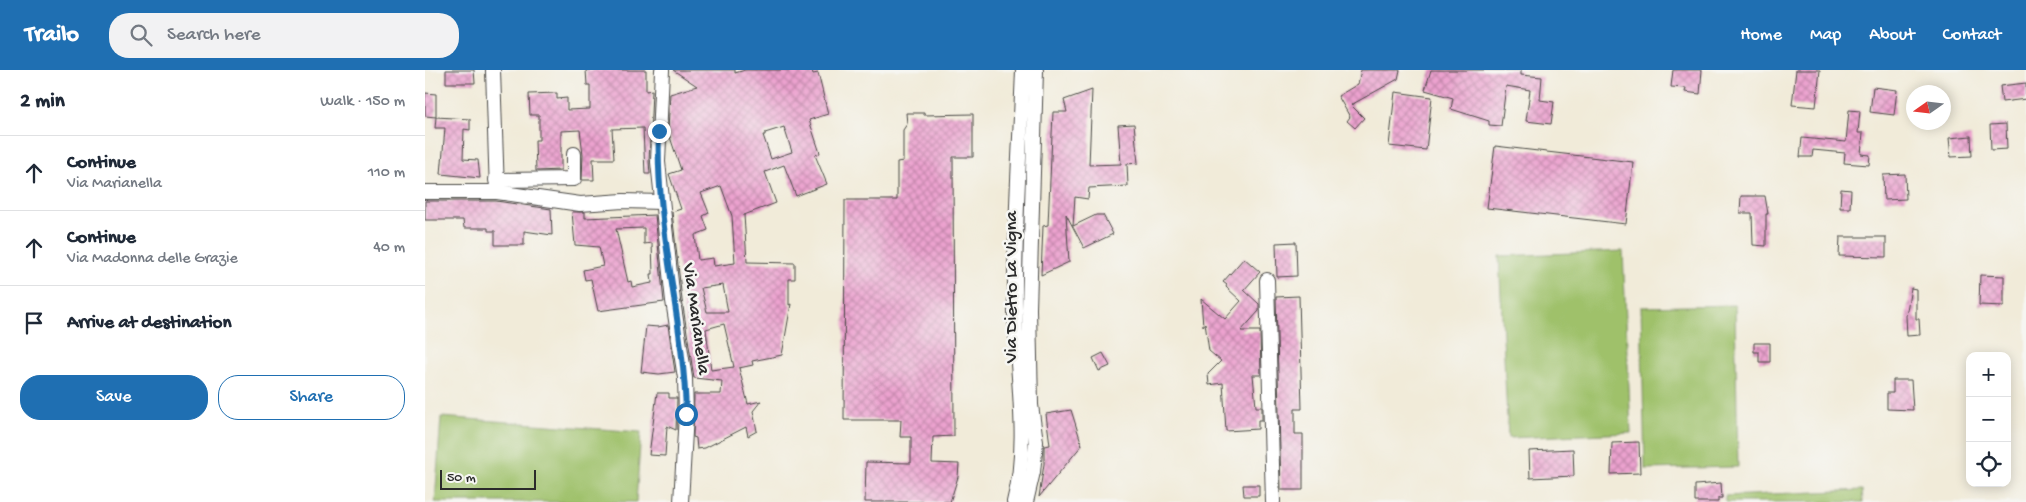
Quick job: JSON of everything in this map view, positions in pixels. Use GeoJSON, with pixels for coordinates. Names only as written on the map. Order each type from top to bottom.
{"type":"FeatureCollection","features":[{"type":"Feature","properties":{"kind":"street"},"geometry":{"type":"LineString","coordinates":[[493,70],[497,186]]}},
{"type":"Feature","properties":{"kind":"street","name":"Via Marianella"},"geometry":{"type":"LineString","coordinates":[[662,70],[658,162],[661,202],[685,378],[686,414],[681,502]]}},
{"type":"Feature","properties":{"kind":"street","name":"Via Dietro La Vigna"},"geometry":{"type":"LineString","coordinates":[[1014,502],[1019,481],[1022,442],[1015,309],[1023,70]]}},
{"type":"Feature","properties":{"kind":"street","name":"Via Dietro La Vigna"},"geometry":{"type":"LineString","coordinates":[[1026,502],[1033,472],[1035,442],[1031,405],[1029,309],[1036,70]]}},
{"type":"Feature","properties":{"kind":"street"},"geometry":{"type":"LineString","coordinates":[[425,192],[574,179],[574,154]]}},
{"type":"Feature","properties":{"kind":"street"},"geometry":{"type":"LineString","coordinates":[[497,186],[580,204],[623,200],[661,202]]}},
{"type":"Feature","properties":{"kind":"street"},"geometry":{"type":"LineString","coordinates":[[1267,280],[1273,502]]}},
{"type":"Feature","properties":{"kind":"green space"},"geometry":{"type":"Polygon","coordinates":[[[1623,251],[1631,433],[1508,438],[1499,256],[1623,251]]]}},
{"type":"Feature","properties":{"kind":"green space"},"geometry":{"type":"Polygon","coordinates":[[[1735,305],[1738,467],[1645,469],[1641,307],[1735,305]]]}},
{"type":"Feature","properties":{"kind":"green space"},"geometry":{"type":"Polygon","coordinates":[[[441,417],[641,432],[636,502],[435,502],[441,417]]]}},
{"type":"Feature","properties":{"kind":"green space"},"geometry":{"type":"Polygon","coordinates":[[[1862,490],[1863,502],[1725,502],[1725,496],[1862,490]]]}},
{"type":"Feature","properties":{"kind":"building"},"geometry":{"type":"Polygon","coordinates":[[[446,70],[474,70],[475,83],[446,83],[446,70]]]}},
{"type":"Feature","properties":{"kind":"building"},"geometry":{"type":"Polygon","coordinates":[[[586,70],[646,70],[646,91],[652,90],[650,174],[645,174],[643,128],[612,129],[614,159],[593,159],[594,180],[582,180],[583,154],[580,130],[561,131],[561,170],[536,171],[535,140],[539,140],[539,115],[530,115],[529,94],[557,93],[557,99],[567,98],[567,110],[590,109],[590,85],[587,85],[586,70]]]}},
{"type":"Feature","properties":{"kind":"building"},"geometry":{"type":"Polygon","coordinates":[[[673,70],[735,70],[735,73],[745,70],[812,70],[813,74],[818,73],[828,114],[809,120],[820,153],[815,155],[827,184],[796,196],[784,165],[765,172],[776,203],[744,215],[747,262],[795,263],[795,279],[789,279],[789,305],[791,304],[782,355],[752,361],[753,365],[739,368],[748,404],[761,401],[753,411],[757,431],[748,436],[746,427],[705,448],[697,449],[696,438],[693,437],[694,394],[721,394],[722,381],[694,378],[682,300],[672,212],[681,209],[669,174],[681,170],[668,131],[670,94],[697,86],[673,70]],[[784,127],[763,135],[771,159],[792,152],[784,127]],[[721,186],[701,193],[709,213],[703,216],[708,230],[695,235],[698,260],[713,258],[714,266],[735,263],[732,216],[721,186]],[[723,285],[701,288],[707,312],[728,312],[723,285]],[[724,324],[706,329],[711,370],[734,367],[724,324]]]}},
{"type":"Feature","properties":{"kind":"building"},"geometry":{"type":"Polygon","coordinates":[[[1361,70],[1400,70],[1398,79],[1351,105],[1364,118],[1355,128],[1347,121],[1350,117],[1338,96],[1358,84],[1361,70]]]}},
{"type":"Feature","properties":{"kind":"building"},"geometry":{"type":"Polygon","coordinates":[[[1431,70],[1521,70],[1521,75],[1542,77],[1540,100],[1554,102],[1551,124],[1526,121],[1530,90],[1506,86],[1501,126],[1489,125],[1489,121],[1451,109],[1453,98],[1425,90],[1431,70]]]}},
{"type":"Feature","properties":{"kind":"building"},"geometry":{"type":"Polygon","coordinates":[[[1673,70],[1702,70],[1700,94],[1685,92],[1686,88],[1671,87],[1673,70]]]}},
{"type":"Feature","properties":{"kind":"building"},"geometry":{"type":"Polygon","coordinates":[[[1796,70],[1820,70],[1816,107],[1792,105],[1796,70]]]}},
{"type":"Feature","properties":{"kind":"building"},"geometry":{"type":"Polygon","coordinates":[[[2026,83],[2026,99],[2002,102],[2000,86],[2026,83]]]}},
{"type":"Feature","properties":{"kind":"building"},"geometry":{"type":"Polygon","coordinates":[[[1873,87],[1897,90],[1894,115],[1870,112],[1873,87]]]}},
{"type":"Feature","properties":{"kind":"building"},"geometry":{"type":"Polygon","coordinates":[[[1092,90],[1089,165],[1121,164],[1118,125],[1134,124],[1138,163],[1127,164],[1128,186],[1089,188],[1088,199],[1075,197],[1073,226],[1096,215],[1103,215],[1113,234],[1084,248],[1066,214],[1069,262],[1041,275],[1043,226],[1048,225],[1053,112],[1067,112],[1064,100],[1092,90]]]}},
{"type":"Feature","properties":{"kind":"building"},"geometry":{"type":"Polygon","coordinates":[[[1395,92],[1432,97],[1426,150],[1389,146],[1395,92]]]}},
{"type":"Feature","properties":{"kind":"building"},"geometry":{"type":"Polygon","coordinates":[[[425,93],[436,94],[436,117],[425,116],[425,93]]]}},
{"type":"Feature","properties":{"kind":"building"},"geometry":{"type":"Polygon","coordinates":[[[1849,110],[1860,111],[1858,133],[1863,133],[1861,154],[1870,155],[1869,165],[1844,163],[1845,153],[1813,150],[1812,157],[1800,157],[1802,138],[1846,142],[1849,110]]]}},
{"type":"Feature","properties":{"kind":"building"},"geometry":{"type":"Polygon","coordinates":[[[906,113],[924,113],[924,115],[973,114],[973,157],[953,157],[954,436],[933,437],[932,463],[959,464],[958,477],[950,502],[865,502],[866,462],[911,463],[911,437],[900,437],[901,420],[844,420],[845,200],[897,200],[897,162],[903,161],[903,130],[907,124],[906,113]]]}},
{"type":"Feature","properties":{"kind":"building"},"geometry":{"type":"Polygon","coordinates":[[[436,117],[470,119],[470,130],[464,129],[463,159],[478,160],[480,178],[441,174],[445,128],[435,128],[436,117]]]}},
{"type":"Feature","properties":{"kind":"building"},"geometry":{"type":"Polygon","coordinates":[[[2006,124],[2007,149],[1991,150],[1990,125],[2006,124]]]}},
{"type":"Feature","properties":{"kind":"building"},"geometry":{"type":"Polygon","coordinates":[[[1971,136],[1972,156],[1951,157],[1949,138],[1971,136]]]}},
{"type":"Feature","properties":{"kind":"building"},"geometry":{"type":"Polygon","coordinates":[[[1495,146],[1633,162],[1626,224],[1487,208],[1495,146]]]}},
{"type":"Feature","properties":{"kind":"building"},"geometry":{"type":"Polygon","coordinates":[[[1905,174],[1906,199],[1884,200],[1883,175],[1905,174]]]}},
{"type":"Feature","properties":{"kind":"building"},"geometry":{"type":"Polygon","coordinates":[[[1841,189],[1851,190],[1850,208],[1840,208],[1841,189]]]}},
{"type":"Feature","properties":{"kind":"building"},"geometry":{"type":"Polygon","coordinates":[[[1741,196],[1765,196],[1768,214],[1766,214],[1766,246],[1753,245],[1752,213],[1740,213],[1741,196]]]}},
{"type":"Feature","properties":{"kind":"building"},"geometry":{"type":"Polygon","coordinates":[[[425,201],[496,201],[551,209],[552,235],[524,231],[524,245],[495,245],[495,231],[488,231],[488,228],[464,228],[463,220],[425,220],[425,201]]]}},
{"type":"Feature","properties":{"kind":"building"},"geometry":{"type":"Polygon","coordinates":[[[572,212],[585,212],[585,218],[655,215],[664,302],[598,311],[591,279],[585,280],[583,270],[603,266],[599,247],[575,245],[572,212]],[[644,228],[616,229],[628,282],[631,281],[632,287],[652,283],[652,243],[644,244],[644,228]]]}},
{"type":"Feature","properties":{"kind":"building"},"geometry":{"type":"Polygon","coordinates":[[[1840,237],[1886,237],[1886,257],[1839,256],[1840,237]]]}},
{"type":"Feature","properties":{"kind":"building"},"geometry":{"type":"Polygon","coordinates":[[[1296,242],[1297,276],[1277,277],[1276,243],[1296,242]]]}},
{"type":"Feature","properties":{"kind":"building"},"geometry":{"type":"Polygon","coordinates":[[[1244,258],[1260,272],[1244,290],[1259,304],[1259,311],[1241,331],[1260,331],[1261,375],[1253,375],[1256,407],[1262,407],[1262,420],[1258,420],[1258,429],[1226,431],[1223,383],[1209,385],[1208,374],[1221,361],[1209,351],[1205,323],[1203,326],[1201,299],[1225,319],[1241,301],[1223,282],[1244,258]]]}},
{"type":"Feature","properties":{"kind":"building"},"geometry":{"type":"Polygon","coordinates":[[[1980,275],[2004,276],[2004,306],[1979,305],[1980,275]]]}},
{"type":"Feature","properties":{"kind":"building"},"geometry":{"type":"Polygon","coordinates":[[[1911,288],[1916,289],[1916,319],[1919,319],[1920,335],[1907,336],[1906,316],[1911,288]]]}},
{"type":"Feature","properties":{"kind":"building"},"geometry":{"type":"Polygon","coordinates":[[[1299,296],[1302,409],[1295,409],[1295,434],[1303,434],[1303,490],[1281,490],[1276,297],[1299,296]]]}},
{"type":"Feature","properties":{"kind":"building"},"geometry":{"type":"Polygon","coordinates":[[[668,325],[675,372],[659,374],[641,372],[646,326],[658,327],[668,325]]]}},
{"type":"Feature","properties":{"kind":"building"},"geometry":{"type":"Polygon","coordinates":[[[1754,343],[1770,343],[1770,362],[1759,362],[1759,352],[1754,352],[1754,343]]]}},
{"type":"Feature","properties":{"kind":"building"},"geometry":{"type":"Polygon","coordinates":[[[1103,353],[1110,366],[1099,371],[1093,358],[1103,353]]]}},
{"type":"Feature","properties":{"kind":"building"},"geometry":{"type":"Polygon","coordinates":[[[1893,380],[1911,380],[1913,410],[1887,409],[1887,393],[1893,393],[1893,380]]]}},
{"type":"Feature","properties":{"kind":"building"},"geometry":{"type":"Polygon","coordinates":[[[657,393],[669,393],[669,398],[677,398],[676,430],[667,426],[665,456],[649,455],[657,393]]]}},
{"type":"Feature","properties":{"kind":"building"},"geometry":{"type":"Polygon","coordinates":[[[1071,410],[1082,445],[1039,497],[1044,464],[1044,446],[1050,445],[1046,414],[1071,410]]]}},
{"type":"Feature","properties":{"kind":"building"},"geometry":{"type":"Polygon","coordinates":[[[1639,442],[1640,473],[1611,474],[1612,443],[1639,442]]]}},
{"type":"Feature","properties":{"kind":"building"},"geometry":{"type":"Polygon","coordinates":[[[1573,449],[1574,476],[1530,478],[1529,451],[1573,449]]]}},
{"type":"Feature","properties":{"kind":"building"},"geometry":{"type":"Polygon","coordinates":[[[1721,483],[1722,498],[1718,498],[1718,502],[1695,502],[1695,485],[1721,483]]]}},
{"type":"Feature","properties":{"kind":"building"},"geometry":{"type":"Polygon","coordinates":[[[1243,485],[1259,485],[1259,496],[1244,496],[1243,485]]]}},
{"type":"Feature","properties":{"kind":"route"},"geometry":{"type":"LineString","coordinates":[[659,131],[658,162],[673,301],[685,378],[686,414]]}}]}
